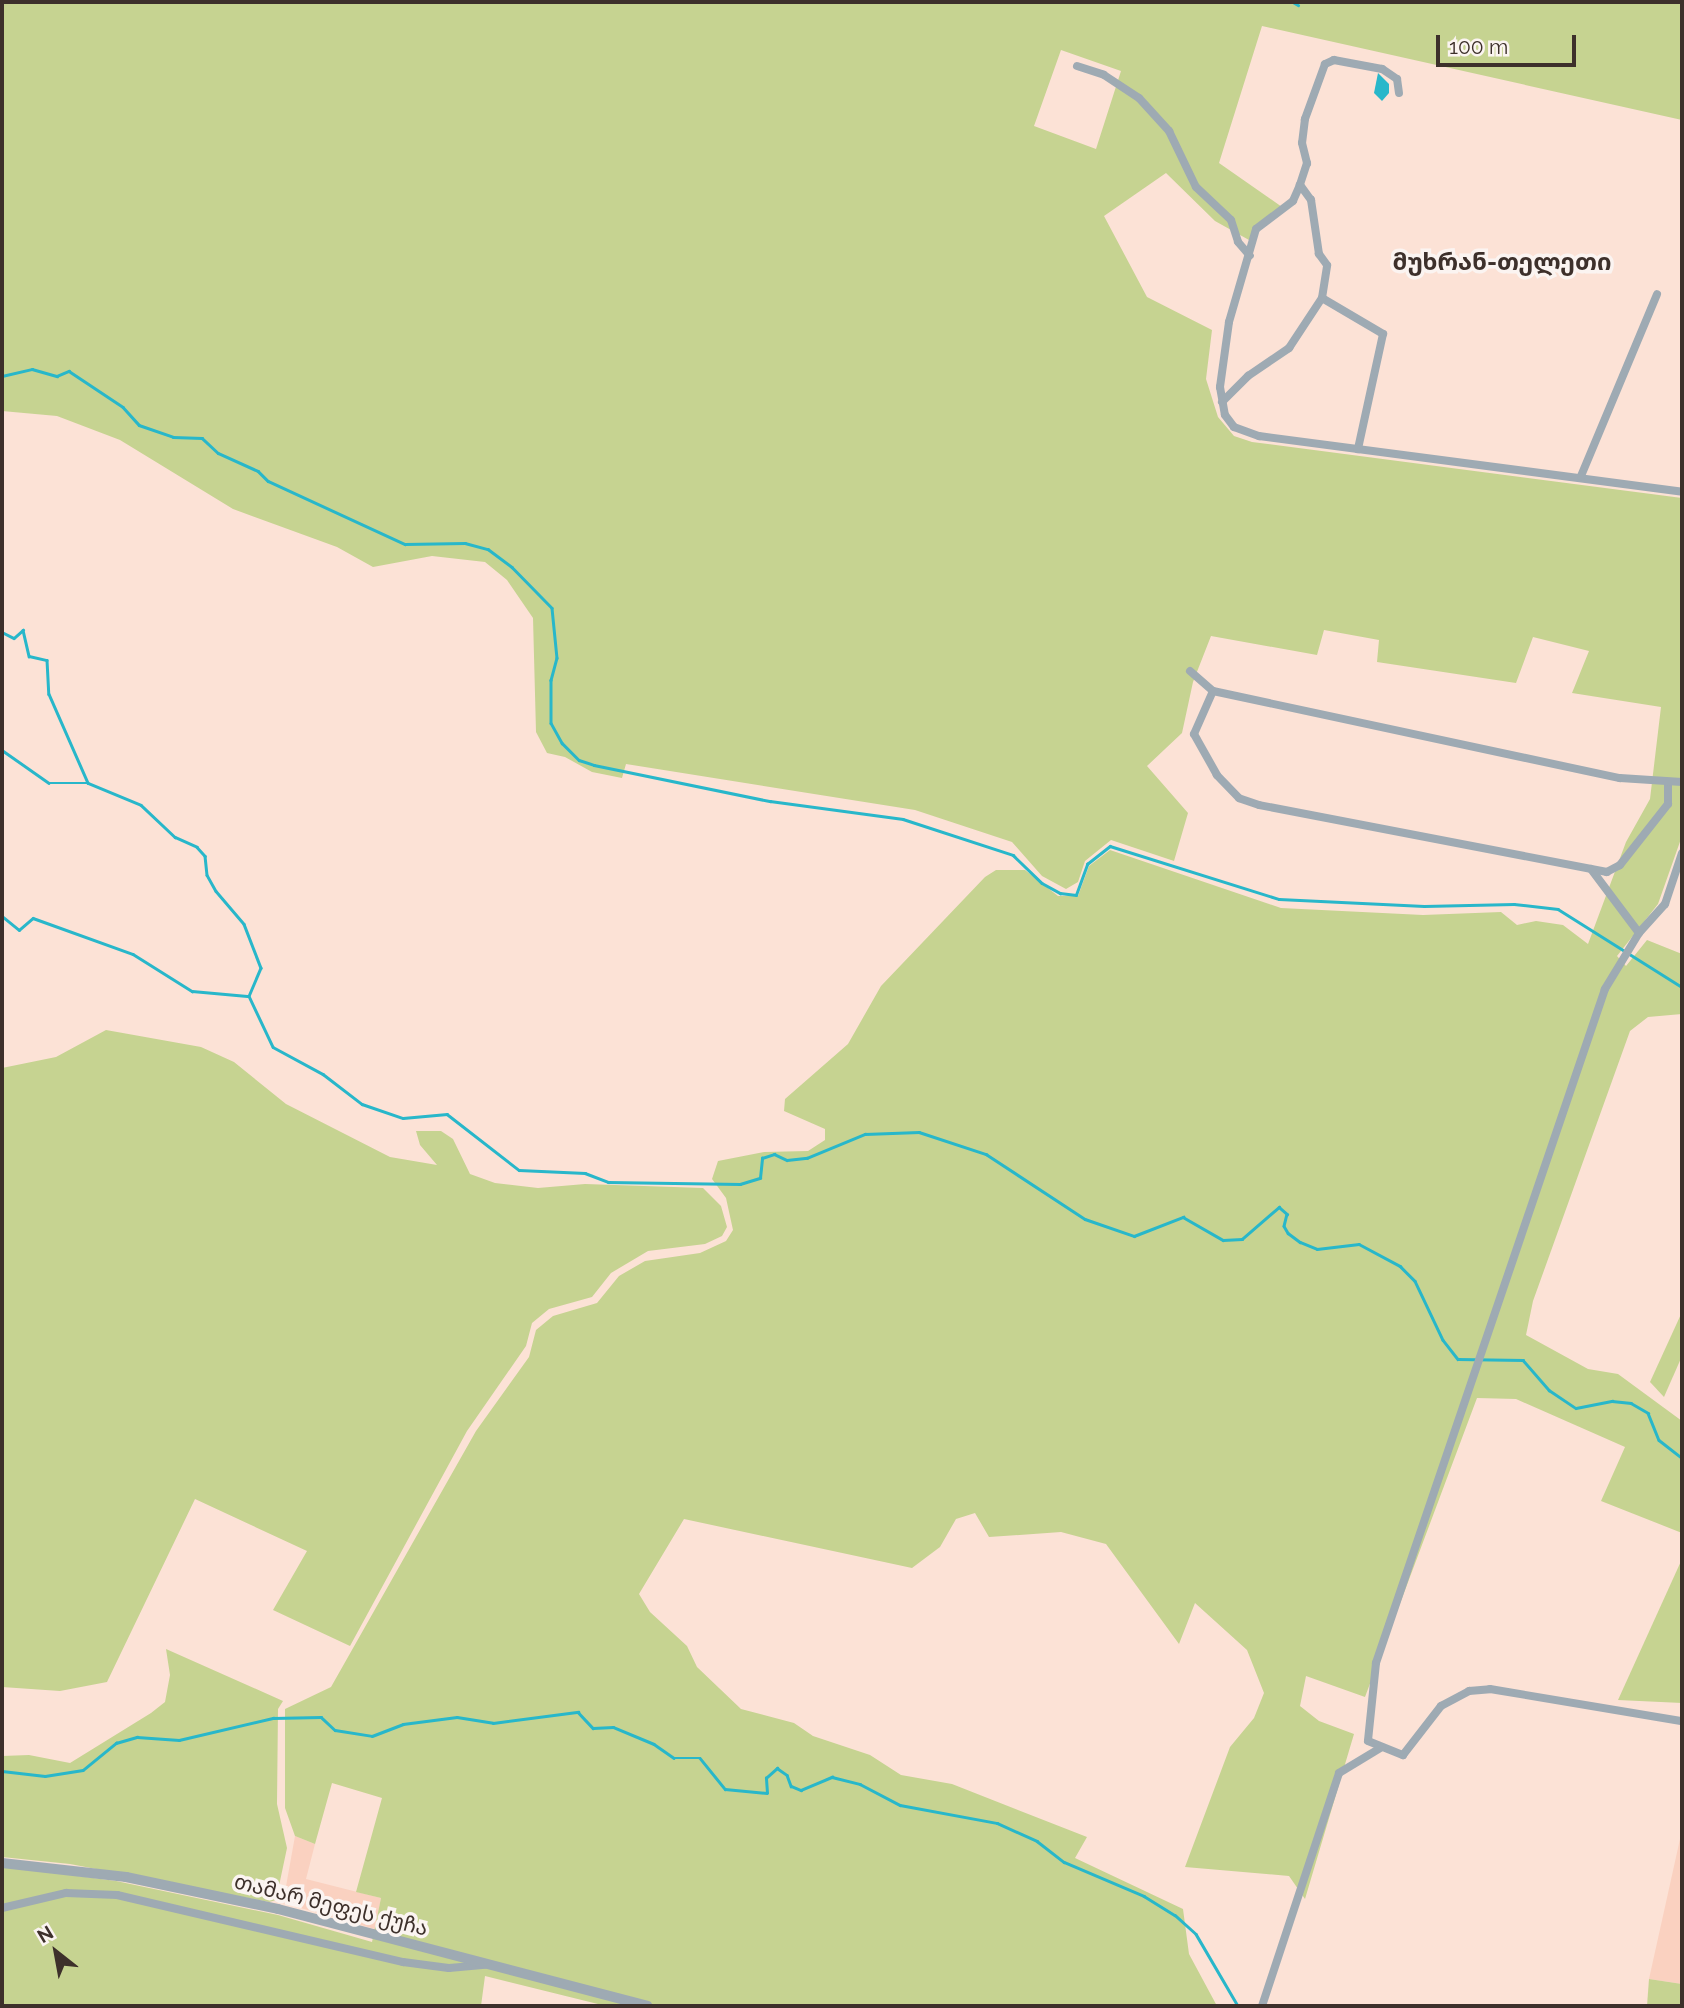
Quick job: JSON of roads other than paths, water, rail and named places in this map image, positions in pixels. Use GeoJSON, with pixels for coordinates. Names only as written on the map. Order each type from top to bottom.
{"type":"FeatureCollection","features":[{"type":"Feature","properties":{"kind":"street"},"geometry":{"type":"LineString","coordinates":[[1399,93],[1398,79],[1382,69],[1334,60],[1325,64],[1305,119],[1302,143],[1307,163],[1300,185],[1293,201],[1256,229],[1229,322],[1220,387],[1222,402],[1234,427],[1259,436],[1581,476],[1682,492]]}},
{"type":"Feature","properties":{"kind":"street"},"geometry":{"type":"LineString","coordinates":[[1077,66],[1120,84],[1169,131],[1196,187],[1231,220],[1238,242],[1250,256]]}},
{"type":"Feature","properties":{"kind":"street"},"geometry":{"type":"LineString","coordinates":[[1222,402],[1248,376],[1289,348],[1322,298],[1327,265],[1319,254],[1311,200],[1300,185]]}},
{"type":"Feature","properties":{"kind":"street"},"geometry":{"type":"LineString","coordinates":[[1581,476],[1657,294]]}},
{"type":"Feature","properties":{"kind":"street"},"geometry":{"type":"LineString","coordinates":[[1322,298],[1383,334],[1358,449]]}},
{"type":"Feature","properties":{"kind":"street"},"geometry":{"type":"LineString","coordinates":[[1190,671],[1213,691],[1620,778],[1682,782]]}},
{"type":"Feature","properties":{"kind":"street"},"geometry":{"type":"LineString","coordinates":[[1213,691],[1194,734],[1203,757],[1239,798],[1259,806],[1607,872],[1620,864],[1668,804],[1668,782]]}},
{"type":"Feature","properties":{"kind":"street"},"geometry":{"type":"LineString","coordinates":[[1682,853],[1665,904],[1639,933],[1605,989],[1492,1331],[1376,1663],[1368,1741],[1403,1755],[1441,1706],[1469,1691],[1490,1689],[1682,1721]]}},
{"type":"Feature","properties":{"kind":"street"},"geometry":{"type":"LineString","coordinates":[[1591,869],[1639,933]]}},
{"type":"Feature","properties":{"kind":"street"},"geometry":{"type":"LineString","coordinates":[[1262,2006],[1339,1773],[1382,1747]]}},
{"type":"Feature","properties":{"kind":"street","name":"თამარ მეფეს ქუჩა"},"geometry":{"type":"LineString","coordinates":[[2,1864],[126,1877],[278,1909],[647,2006]]}},
{"type":"Feature","properties":{"kind":"street"},"geometry":{"type":"LineString","coordinates":[[2,1908],[66,1893],[117,1895],[403,1962],[449,1968],[485,1965]]}},
{"type":"Feature","properties":{"kind":"water"},"geometry":{"type":"Polygon","coordinates":[[[1378,73],[1389,84],[1389,93],[1382,101],[1374,93],[1378,73]]]}},
{"type":"Feature","properties":{"kind":"waterway"},"geometry":{"type":"LineString","coordinates":[[1293,2],[1298,5]]}},
{"type":"Feature","properties":{"kind":"waterway"},"geometry":{"type":"LineString","coordinates":[[2,376],[32,369],[57,376],[69,371],[123,407],[139,425],[173,437],[202,438],[218,453],[258,471],[268,481],[405,544],[465,543],[488,549],[512,567],[552,608],[557,658],[551,680],[551,723],[562,743],[579,760],[770,801],[903,819],[1013,855],[1042,883],[1060,893],[1076,895],[1087,864],[1110,846],[1279,899],[1424,906],[1514,904],[1558,909],[1682,987]]}},
{"type":"Feature","properties":{"kind":"waterway"},"geometry":{"type":"LineString","coordinates":[[2,632],[14,638],[23,630],[29,656],[47,660],[49,694],[88,783]]}},
{"type":"Feature","properties":{"kind":"waterway"},"geometry":{"type":"LineString","coordinates":[[2,750],[49,783],[88,783],[141,805],[175,837],[197,847],[205,856],[207,875],[216,891],[244,924],[261,968],[249,996],[273,1047],[323,1074],[362,1104],[403,1118],[447,1114],[519,1170],[585,1173],[608,1182],[740,1184],[760,1178],[762,1158],[774,1154],[787,1160],[807,1158],[865,1134],[919,1132],[986,1154],[1085,1219],[1134,1236],[1183,1217],[1223,1240],[1242,1239],[1279,1207],[1287,1214],[1284,1226],[1288,1233],[1300,1242],[1317,1249],[1359,1244],[1400,1266],[1415,1281],[1443,1340],[1458,1359],[1523,1360],[1549,1390],[1576,1408],[1612,1401],[1631,1403],[1648,1413],[1659,1440],[1682,1458]]}},
{"type":"Feature","properties":{"kind":"waterway"},"geometry":{"type":"LineString","coordinates":[[2,916],[19,930],[33,918],[133,954],[192,991],[247,996]]}},
{"type":"Feature","properties":{"kind":"waterway"},"geometry":{"type":"LineString","coordinates":[[2,1771],[45,1776],[83,1770],[116,1743],[137,1737],[179,1740],[273,1718],[321,1717],[335,1730],[372,1736],[403,1724],[457,1717],[493,1723],[578,1712],[593,1728],[613,1727],[654,1744],[674,1758],[700,1758],[725,1789],[767,1793],[766,1778],[777,1768],[787,1775],[791,1786],[801,1790],[832,1777],[860,1784],[900,1805],[997,1823],[1037,1841],[1064,1862],[1144,1896],[1175,1915],[1196,1934],[1238,2006]]}},
{"type":"Feature","properties":{"kind":"district","name":"მუხრან-თელეთი"},"geometry":{"type":"Point","coordinates":[1502,262]}}]}
